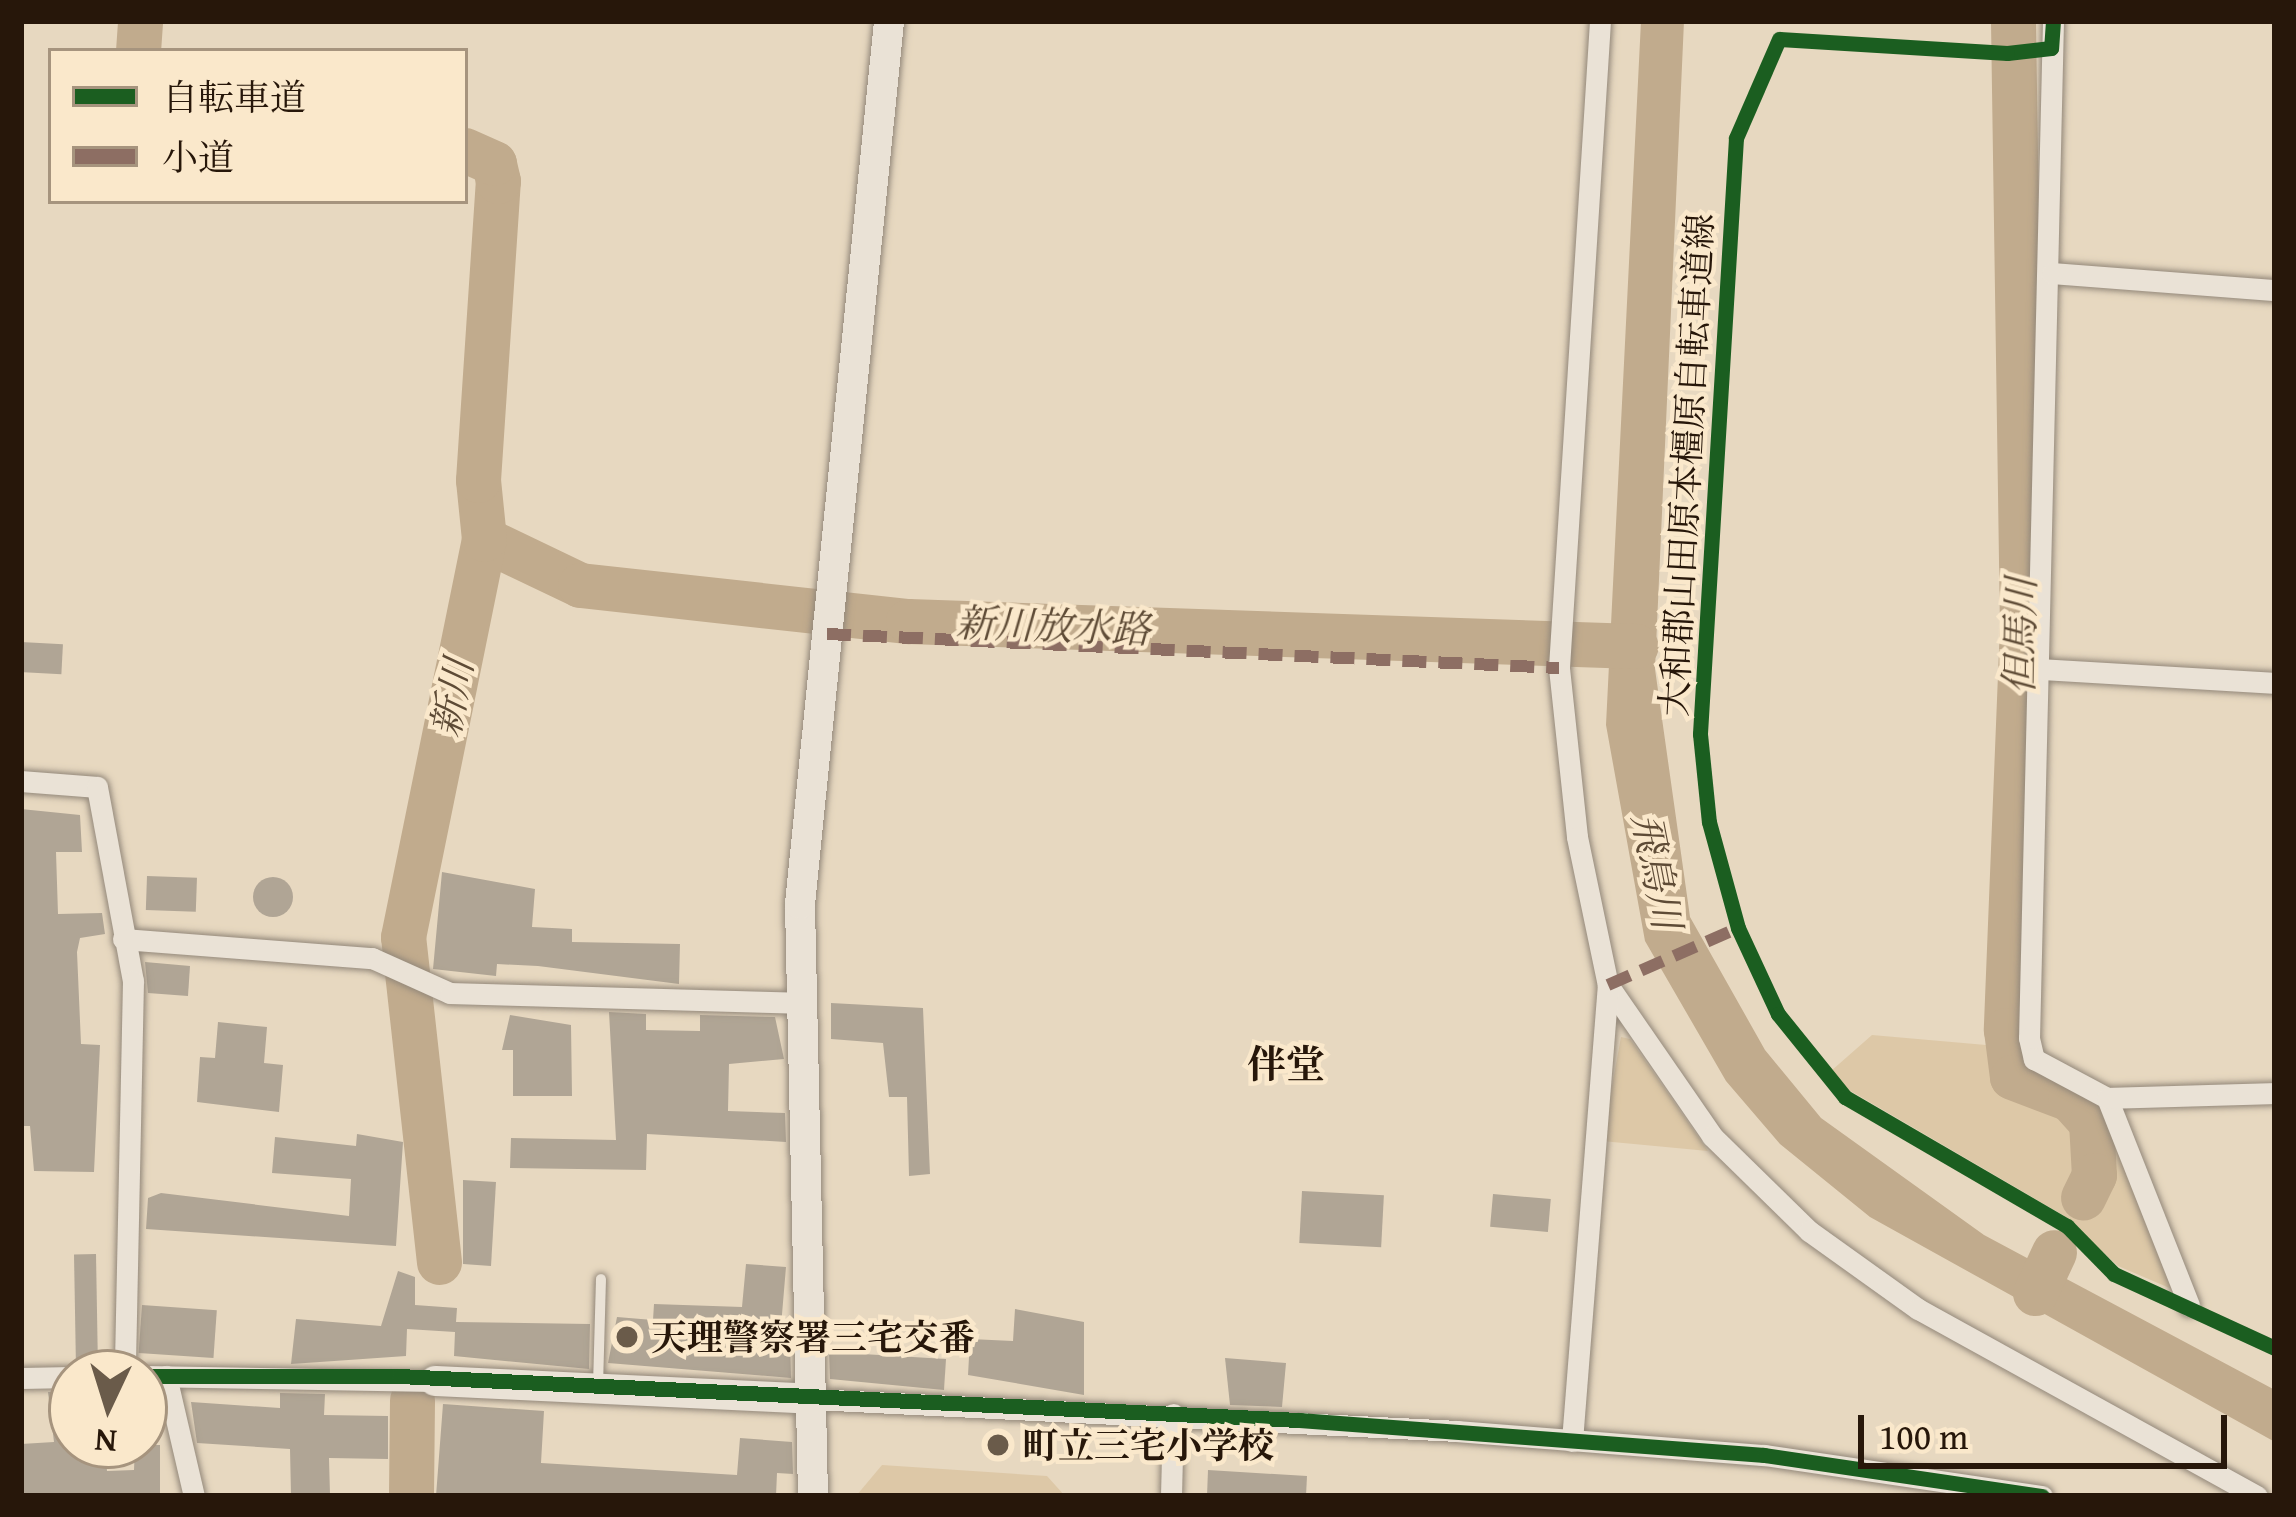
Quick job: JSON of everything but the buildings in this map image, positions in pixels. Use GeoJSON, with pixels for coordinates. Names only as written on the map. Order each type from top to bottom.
{"type":"FeatureCollection","features":[{"type":"Feature","properties":{"kind":"street"},"geometry":{"type":"LineString","coordinates":[[812,1496],[800,904],[889,21]]}},
{"type":"Feature","properties":{"kind":"street"},"geometry":{"type":"LineString","coordinates":[[1572,1441],[1608,986],[1577,838],[1559,668],[1600,21]]}},
{"type":"Feature","properties":{"kind":"street"},"geometry":{"type":"LineString","coordinates":[[2053,21],[2052,273],[2029,1038],[2034,1059],[2107,1098],[2275,1093]]}},
{"type":"Feature","properties":{"kind":"street"},"geometry":{"type":"LineString","coordinates":[[2052,273],[2275,290]]}},
{"type":"Feature","properties":{"kind":"street"},"geometry":{"type":"LineString","coordinates":[[2040,669],[2275,683]]}},
{"type":"Feature","properties":{"kind":"street"},"geometry":{"type":"LineString","coordinates":[[21,782],[97,787],[133,981],[125,1349]]}},
{"type":"Feature","properties":{"kind":"street"},"geometry":{"type":"LineString","coordinates":[[123,939],[372,958],[451,993],[805,1003]]}},
{"type":"Feature","properties":{"kind":"street"},"geometry":{"type":"LineString","coordinates":[[1608,986],[1712,1136],[1809,1231],[1918,1309],[2257,1496]]}},
{"type":"Feature","properties":{"kind":"street"},"geometry":{"type":"LineString","coordinates":[[2107,1098],[2189,1305]]}},
{"type":"Feature","properties":{"kind":"street"},"geometry":{"type":"LineString","coordinates":[[168,1376],[436,1382],[1173,1414],[1572,1441],[2042,1496]]}},
{"type":"Feature","properties":{"kind":"street"},"geometry":{"type":"LineString","coordinates":[[1171,1496],[1173,1414]]}},
{"type":"Feature","properties":{"kind":"street"},"geometry":{"type":"LineString","coordinates":[[168,1416],[194,1496]]}},
{"type":"Feature","properties":{"kind":"lane"},"geometry":{"type":"LineString","coordinates":[[598,1389],[602,1279]]}},
{"type":"Feature","properties":{"kind":"shaded area"},"geometry":{"type":"Polygon","coordinates":[[[1872,1035],[1986,1045],[2079,1093],[2113,1135],[2172,1289],[2118,1266],[2063,1215],[1849,1090],[1831,1071],[1872,1035]]]}},
{"type":"Feature","properties":{"kind":"shaded area"},"geometry":{"type":"Polygon","coordinates":[[[1621,1037],[1630,1039],[1708,1151],[1602,1141],[1621,1037]]]}},
{"type":"Feature","properties":{"kind":"shaded area"},"geometry":{"type":"Polygon","coordinates":[[[882,1465],[1047,1476],[1065,1496],[856,1496],[882,1465]]]}},
{"type":"Feature","properties":{"kind":"water","name":"飛鳥川"},"geometry":{"type":"Polygon","coordinates":[[[1641,21],[1684,21],[1655,669],[1690,917],[1765,1050],[1821,1118],[1984,1235],[2275,1390],[2275,1442],[1870,1217],[1780,1144],[1726,1081],[1645,941],[1606,725],[1641,21]]]}},
{"type":"Feature","properties":{"kind":"waterway","name":"新川"},"geometry":{"type":"LineString","coordinates":[[138,48],[140,21]]}},
{"type":"Feature","properties":{"kind":"waterway","name":"但馬川"},"geometry":{"type":"LineString","coordinates":[[2013,21],[2022,625],[2006,1030],[2012,1077],[2070,1099],[2091,1122],[2094,1175],[2083,1198]]}},
{"type":"Feature","properties":{"kind":"waterway","name":"新川"},"geometry":{"type":"LineString","coordinates":[[439,1262],[403,937],[484,539],[478,480],[498,181],[494,163],[468,151]]}},
{"type":"Feature","properties":{"kind":"waterway","name":"新川放水路"},"geometry":{"type":"LineString","coordinates":[[484,539],[580,585],[908,621],[1636,646]]}},
{"type":"Feature","properties":{"kind":"waterway","name":"但馬川"},"geometry":{"type":"LineString","coordinates":[[2035,1293],[2054,1252]]}},
{"type":"Feature","properties":{"kind":"waterway","name":"新川"},"geometry":{"type":"LineString","coordinates":[[411,1496],[412,1400]]}},
{"type":"Feature","properties":{"kind":"marked path"},"geometry":{"type":"LineString","coordinates":[[827,634],[1559,668]]}},
{"type":"Feature","properties":{"kind":"marked path"},"geometry":{"type":"LineString","coordinates":[[1608,985],[1738,928]]}},
{"type":"Feature","properties":{"kind":"cycle path","name":"大和郡山田原本橿原自転車道線"},"geometry":{"type":"LineString","coordinates":[[2053,21],[2051,48],[2007,53],[1779,39],[1736,138],[1700,734],[1709,822],[1738,928],[1778,1014],[1845,1097],[2067,1226],[2114,1274],[2275,1348]]}},
{"type":"Feature","properties":{"kind":"cycle path"},"geometry":{"type":"LineString","coordinates":[[168,1376],[399,1376],[1300,1420],[1764,1455],[2042,1496]]}},
{"type":"Feature","properties":{"kind":"place","name":"天理警察署三宅交番"},"geometry":{"type":"Point","coordinates":[627,1337]}},
{"type":"Feature","properties":{"kind":"place","name":"町立三宅小学校"},"geometry":{"type":"Point","coordinates":[998,1445]}},
{"type":"Feature","properties":{"kind":"district","name":"伴堂"},"geometry":{"type":"Point","coordinates":[1286,1064]}}]}
